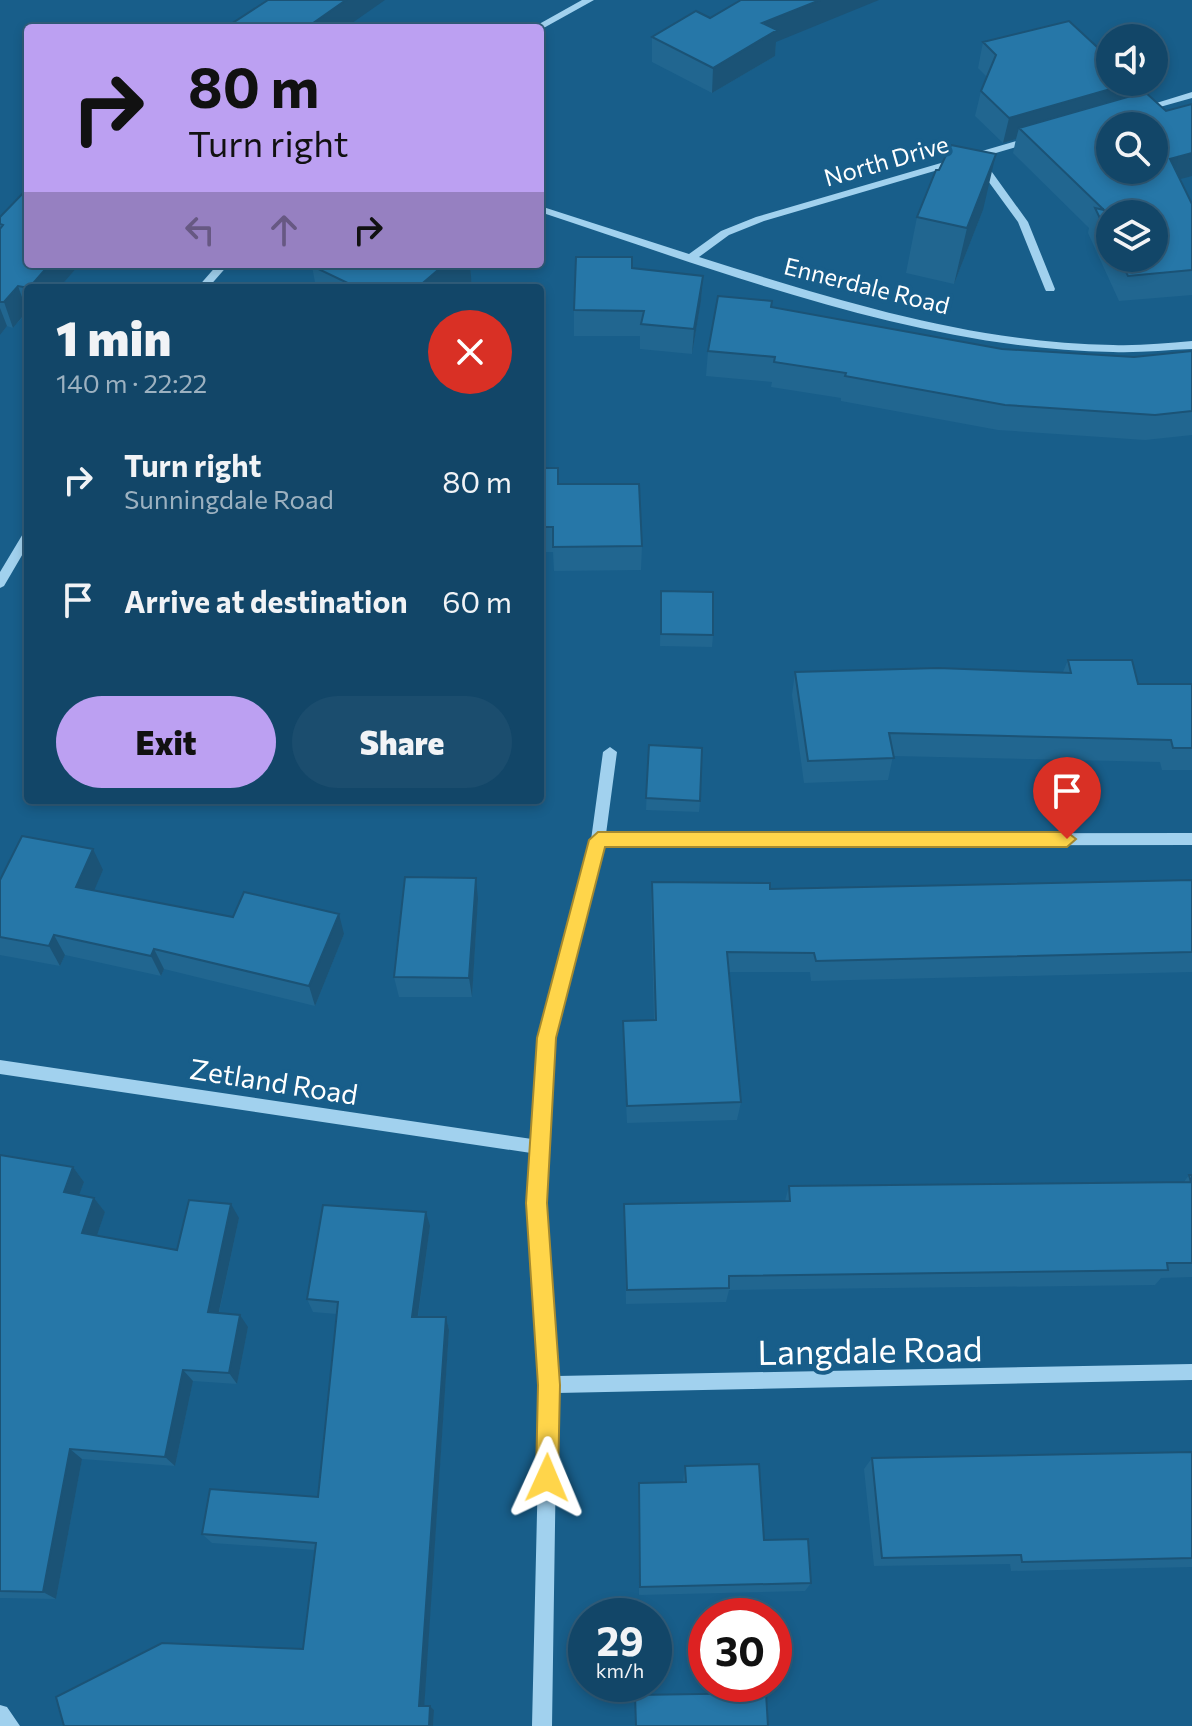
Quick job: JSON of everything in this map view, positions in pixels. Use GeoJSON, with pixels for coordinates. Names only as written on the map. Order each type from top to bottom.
{"type":"FeatureCollection","features":[{"type":"Feature","properties":{"kind":"street"},"geometry":{"type":"LineString","coordinates":[[544,24],[589,0]]}},
{"type":"Feature","properties":{"kind":"street"},"geometry":{"type":"LineString","coordinates":[[1131,112],[1192,95]]}},
{"type":"Feature","properties":{"kind":"street","name":"North Drive"},"geometry":{"type":"LineString","coordinates":[[692,257],[725,233],[760,219],[1040,138]]}},
{"type":"Feature","properties":{"kind":"street"},"geometry":{"type":"LineString","coordinates":[[974,156],[1023,222],[1050,289]]}},
{"type":"Feature","properties":{"kind":"street","name":"Ennerdale Road"},"geometry":{"type":"LineString","coordinates":[[544,210],[872,311],[1068,348],[1192,345]]}},
{"type":"Feature","properties":{"kind":"street"},"geometry":{"type":"LineString","coordinates":[[206,284],[220,268]]}},
{"type":"Feature","properties":{"kind":"street"},"geometry":{"type":"LineString","coordinates":[[0,583],[24,542]]}},
{"type":"Feature","properties":{"kind":"street"},"geometry":{"type":"LineString","coordinates":[[542,1726],[549,1385],[536,1203],[546,1038],[598,840],[610,752]]}},
{"type":"Feature","properties":{"kind":"street"},"geometry":{"type":"LineString","coordinates":[[598,840],[1192,839]]}},
{"type":"Feature","properties":{"kind":"street","name":"Zetland Road"},"geometry":{"type":"LineString","coordinates":[[0,1067],[539,1147]]}},
{"type":"Feature","properties":{"kind":"street","name":"Langdale Road"},"geometry":{"type":"LineString","coordinates":[[549,1385],[1192,1372]]}},
{"type":"Feature","properties":{"kind":"street"},"geometry":{"type":"LineString","coordinates":[[0,1714],[10,1726]]}},
{"type":"Feature","properties":{"kind":"building"},"geometry":{"type":"Polygon","coordinates":[[[268,0],[346,0],[312,24],[231,24],[268,0]]]}},
{"type":"Feature","properties":{"kind":"building"},"geometry":{"type":"Polygon","coordinates":[[[741,0],[820,0],[762,23],[777,30],[713,68],[652,37],[696,11],[710,18],[741,0]]]}},
{"type":"Feature","properties":{"kind":"building"},"geometry":{"type":"Polygon","coordinates":[[[1069,21],[1096,46],[1096,93],[1009,118],[981,91],[996,55],[983,42],[1069,21]]]}},
{"type":"Feature","properties":{"kind":"building"},"geometry":{"type":"Polygon","coordinates":[[[1131,96],[1149,96],[1166,111],[1192,104],[1192,153],[1170,159],[1192,204],[1192,270],[1128,276],[1126,272],[1168,272],[1168,200],[1096,202],[1019,128],[1131,96]]]}},
{"type":"Feature","properties":{"kind":"building"},"geometry":{"type":"Polygon","coordinates":[[[951,145],[996,154],[967,228],[917,217],[936,170],[939,170],[951,145]]]}},
{"type":"Feature","properties":{"kind":"building"},"geometry":{"type":"Polygon","coordinates":[[[24,192],[24,268],[46,268],[32,284],[18,286],[4,302],[0,302],[0,229],[3,225],[0,224],[0,217],[24,192]]]}},
{"type":"Feature","properties":{"kind":"building"},"geometry":{"type":"Polygon","coordinates":[[[576,257],[632,257],[632,268],[703,276],[694,329],[641,324],[644,311],[574,310],[576,257]]]}},
{"type":"Feature","properties":{"kind":"building"},"geometry":{"type":"Polygon","coordinates":[[[316,268],[440,268],[422,284],[350,284],[316,268]]]}},
{"type":"Feature","properties":{"kind":"building"},"geometry":{"type":"Polygon","coordinates":[[[718,296],[772,301],[771,307],[1002,349],[1134,357],[1192,351],[1192,411],[1155,415],[1005,405],[774,362],[775,357],[708,351],[718,296]]]}},
{"type":"Feature","properties":{"kind":"building"},"geometry":{"type":"Polygon","coordinates":[[[544,468],[558,468],[558,484],[639,484],[642,546],[553,547],[553,527],[544,527],[544,468]]]}},
{"type":"Feature","properties":{"kind":"building"},"geometry":{"type":"Polygon","coordinates":[[[661,591],[713,592],[713,635],[661,634],[661,591]]]}},
{"type":"Feature","properties":{"kind":"building"},"geometry":{"type":"Polygon","coordinates":[[[1068,660],[1132,660],[1138,684],[1192,684],[1192,748],[1173,748],[1171,740],[889,733],[894,758],[808,761],[795,672],[938,668],[1071,673],[1068,660]]]}},
{"type":"Feature","properties":{"kind":"building"},"geometry":{"type":"Polygon","coordinates":[[[649,745],[702,748],[700,801],[646,798],[649,745]]]}},
{"type":"Feature","properties":{"kind":"building"},"geometry":{"type":"Polygon","coordinates":[[[22,836],[93,849],[76,887],[233,917],[244,892],[339,914],[309,986],[154,949],[151,956],[54,935],[49,946],[0,937],[0,880],[22,836]]]}},
{"type":"Feature","properties":{"kind":"building"},"geometry":{"type":"Polygon","coordinates":[[[405,877],[476,878],[469,978],[394,977],[405,877]]]}},
{"type":"Feature","properties":{"kind":"building"},"geometry":{"type":"Polygon","coordinates":[[[1192,880],[1192,952],[816,961],[814,953],[727,952],[741,1102],[627,1106],[623,1021],[656,1020],[652,882],[770,883],[770,889],[1192,880]]]}},
{"type":"Feature","properties":{"kind":"building"},"geometry":{"type":"Polygon","coordinates":[[[0,1155],[73,1167],[64,1192],[94,1198],[82,1233],[177,1250],[189,1200],[231,1204],[208,1312],[240,1315],[229,1373],[183,1370],[165,1457],[70,1449],[43,1592],[0,1591],[0,1155]]]}},
{"type":"Feature","properties":{"kind":"building"},"geometry":{"type":"Polygon","coordinates":[[[1189,1175],[1192,1175],[1192,1263],[1167,1263],[1168,1270],[729,1276],[729,1288],[627,1290],[624,1204],[790,1201],[789,1186],[1191,1182],[1189,1175]]]}},
{"type":"Feature","properties":{"kind":"building"},"geometry":{"type":"Polygon","coordinates":[[[323,1205],[426,1212],[412,1317],[446,1317],[419,1706],[430,1706],[429,1726],[64,1726],[56,1697],[162,1643],[303,1649],[316,1543],[202,1534],[210,1489],[318,1497],[338,1302],[307,1299],[323,1205]]]}},
{"type":"Feature","properties":{"kind":"building"},"geometry":{"type":"Polygon","coordinates":[[[1192,1452],[1192,1558],[1022,1562],[1021,1555],[882,1558],[872,1458],[1192,1452]]]}},
{"type":"Feature","properties":{"kind":"building"},"geometry":{"type":"Polygon","coordinates":[[[759,1464],[764,1540],[808,1539],[811,1583],[640,1587],[639,1483],[686,1482],[685,1466],[759,1464]]]}},
{"type":"Feature","properties":{"kind":"building"},"geometry":{"type":"Polygon","coordinates":[[[672,1694],[688,1694],[688,1702],[767,1702],[768,1726],[636,1726],[635,1702],[672,1702],[672,1694]]]}},
{"type":"Feature","properties":{"kind":"route"},"geometry":{"type":"LineString","coordinates":[[547,1478],[549,1385],[536,1203],[546,1038],[598,840],[1067,839]]}}]}
